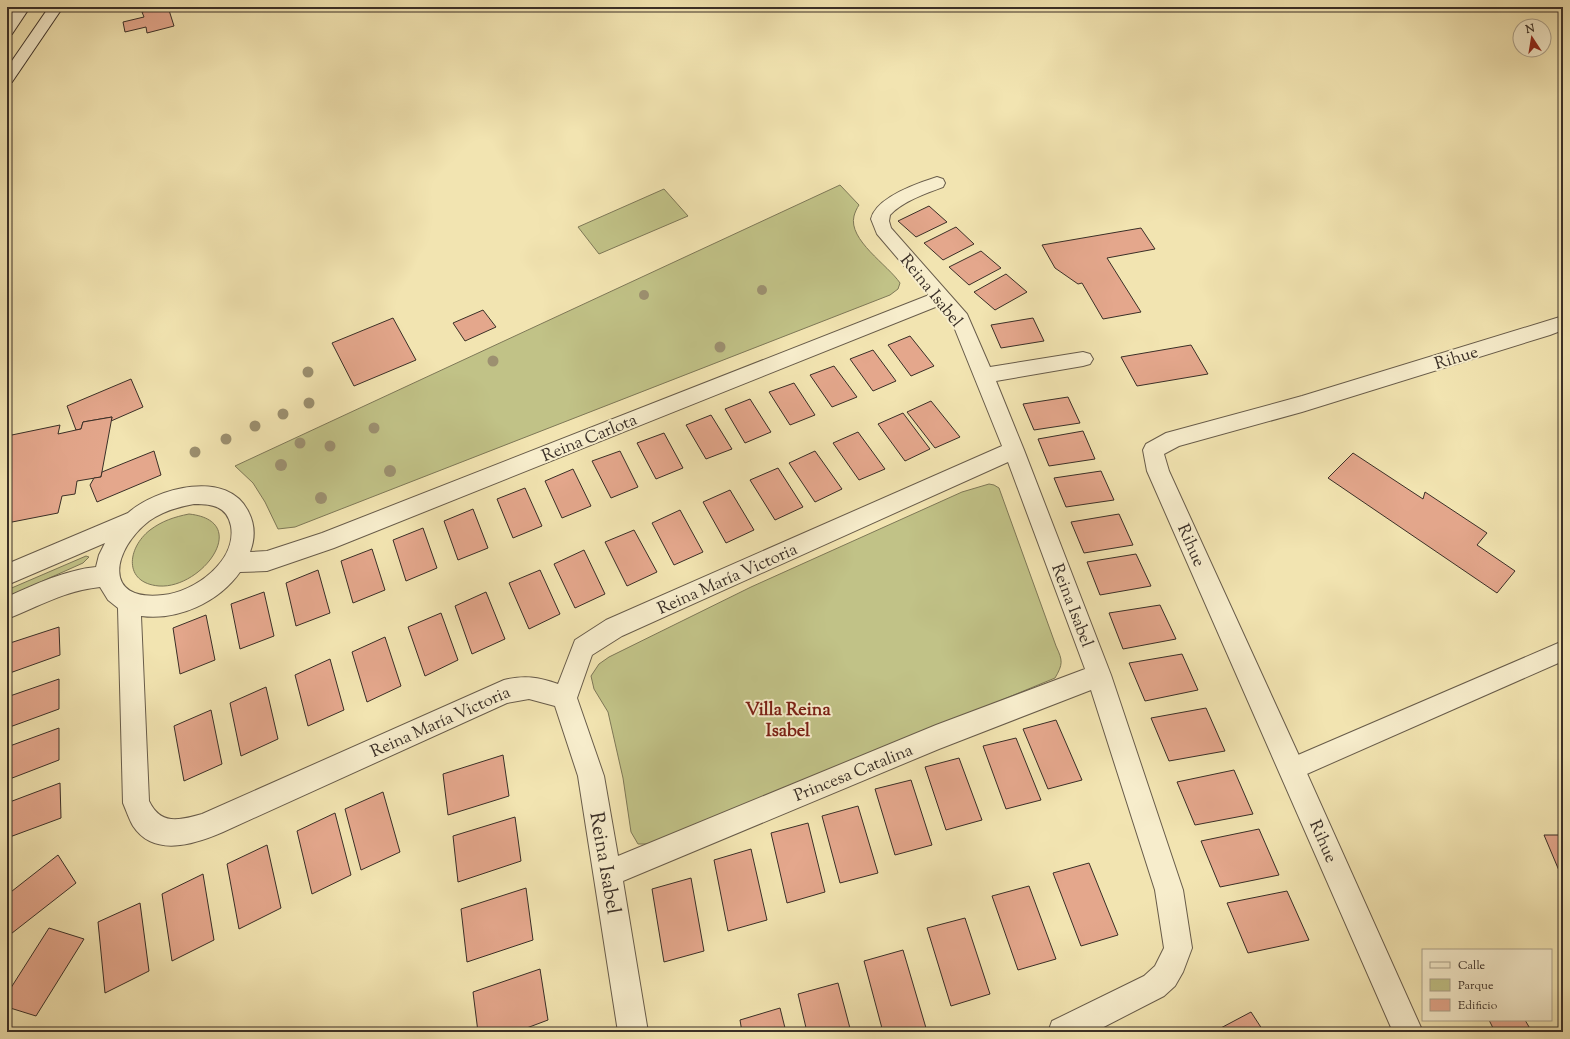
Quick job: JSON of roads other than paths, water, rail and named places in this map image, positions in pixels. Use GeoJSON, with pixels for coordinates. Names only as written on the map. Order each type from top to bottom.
{"type":"FeatureCollection","features":[{"type":"Feature","properties":{"kind":"street"},"geometry":{"type":"LineString","coordinates":[[7,31],[23,7]]}},
{"type":"Feature","properties":{"kind":"street"},"geometry":{"type":"LineString","coordinates":[[7,78],[56,7]]}},
{"type":"Feature","properties":{"kind":"street","name":"Reina Isabel"},"geometry":{"type":"LineString","coordinates":[[937,183],[888,206],[881,214],[880,223],[883,230],[960,319],[1014,450],[1099,675],[1169,890],[1178,948],[1173,962],[1165,976],[1154,986],[1063,1032]]}},
{"type":"Feature","properties":{"kind":"street","name":"Reina Carlota"},"geometry":{"type":"LineString","coordinates":[[235,562],[267,561],[302,550],[941,298]]}},
{"type":"Feature","properties":{"kind":"street","name":"Rihue"},"geometry":{"type":"LineString","coordinates":[[1408,1032],[1158,471],[1153,450],[1173,439],[1302,404],[1563,323]]}},
{"type":"Feature","properties":{"kind":"street"},"geometry":{"type":"LineString","coordinates":[[983,376],[1083,359]]}},
{"type":"Feature","properties":{"kind":"street","name":"Reina María Victoria"},"geometry":{"type":"LineString","coordinates":[[129,603],[136,803],[140,814],[157,830],[167,833],[183,833],[214,823],[504,692],[520,687],[536,687],[565,698],[583,648],[614,628],[1014,450]]}},
{"type":"Feature","properties":{"kind":"street"},"geometry":{"type":"LineString","coordinates":[[7,575],[135,520],[154,507],[174,499],[194,495],[213,496],[228,503],[239,513],[244,528],[242,544],[235,562],[220,579],[205,590],[178,603],[156,607],[129,603],[121,598],[112,589],[107,576],[109,557],[119,538],[135,520]]}},
{"type":"Feature","properties":{"kind":"street"},"geometry":{"type":"LineString","coordinates":[[7,608],[80,578],[107,576]]}},
{"type":"Feature","properties":{"kind":"street","name":"Princesa Catalina"},"geometry":{"type":"LineString","coordinates":[[608,874],[936,738],[1099,675]]}},
{"type":"Feature","properties":{"kind":"street","name":"Reina Isabel"},"geometry":{"type":"LineString","coordinates":[[565,698],[591,776],[633,1032]]}},
{"type":"Feature","properties":{"kind":"lane"},"geometry":{"type":"LineString","coordinates":[[1292,769],[1563,651]]}},
{"type":"Feature","properties":{"kind":"district","name":"Villa Reina Isabel"},"geometry":{"type":"Point","coordinates":[788,719]}}]}
